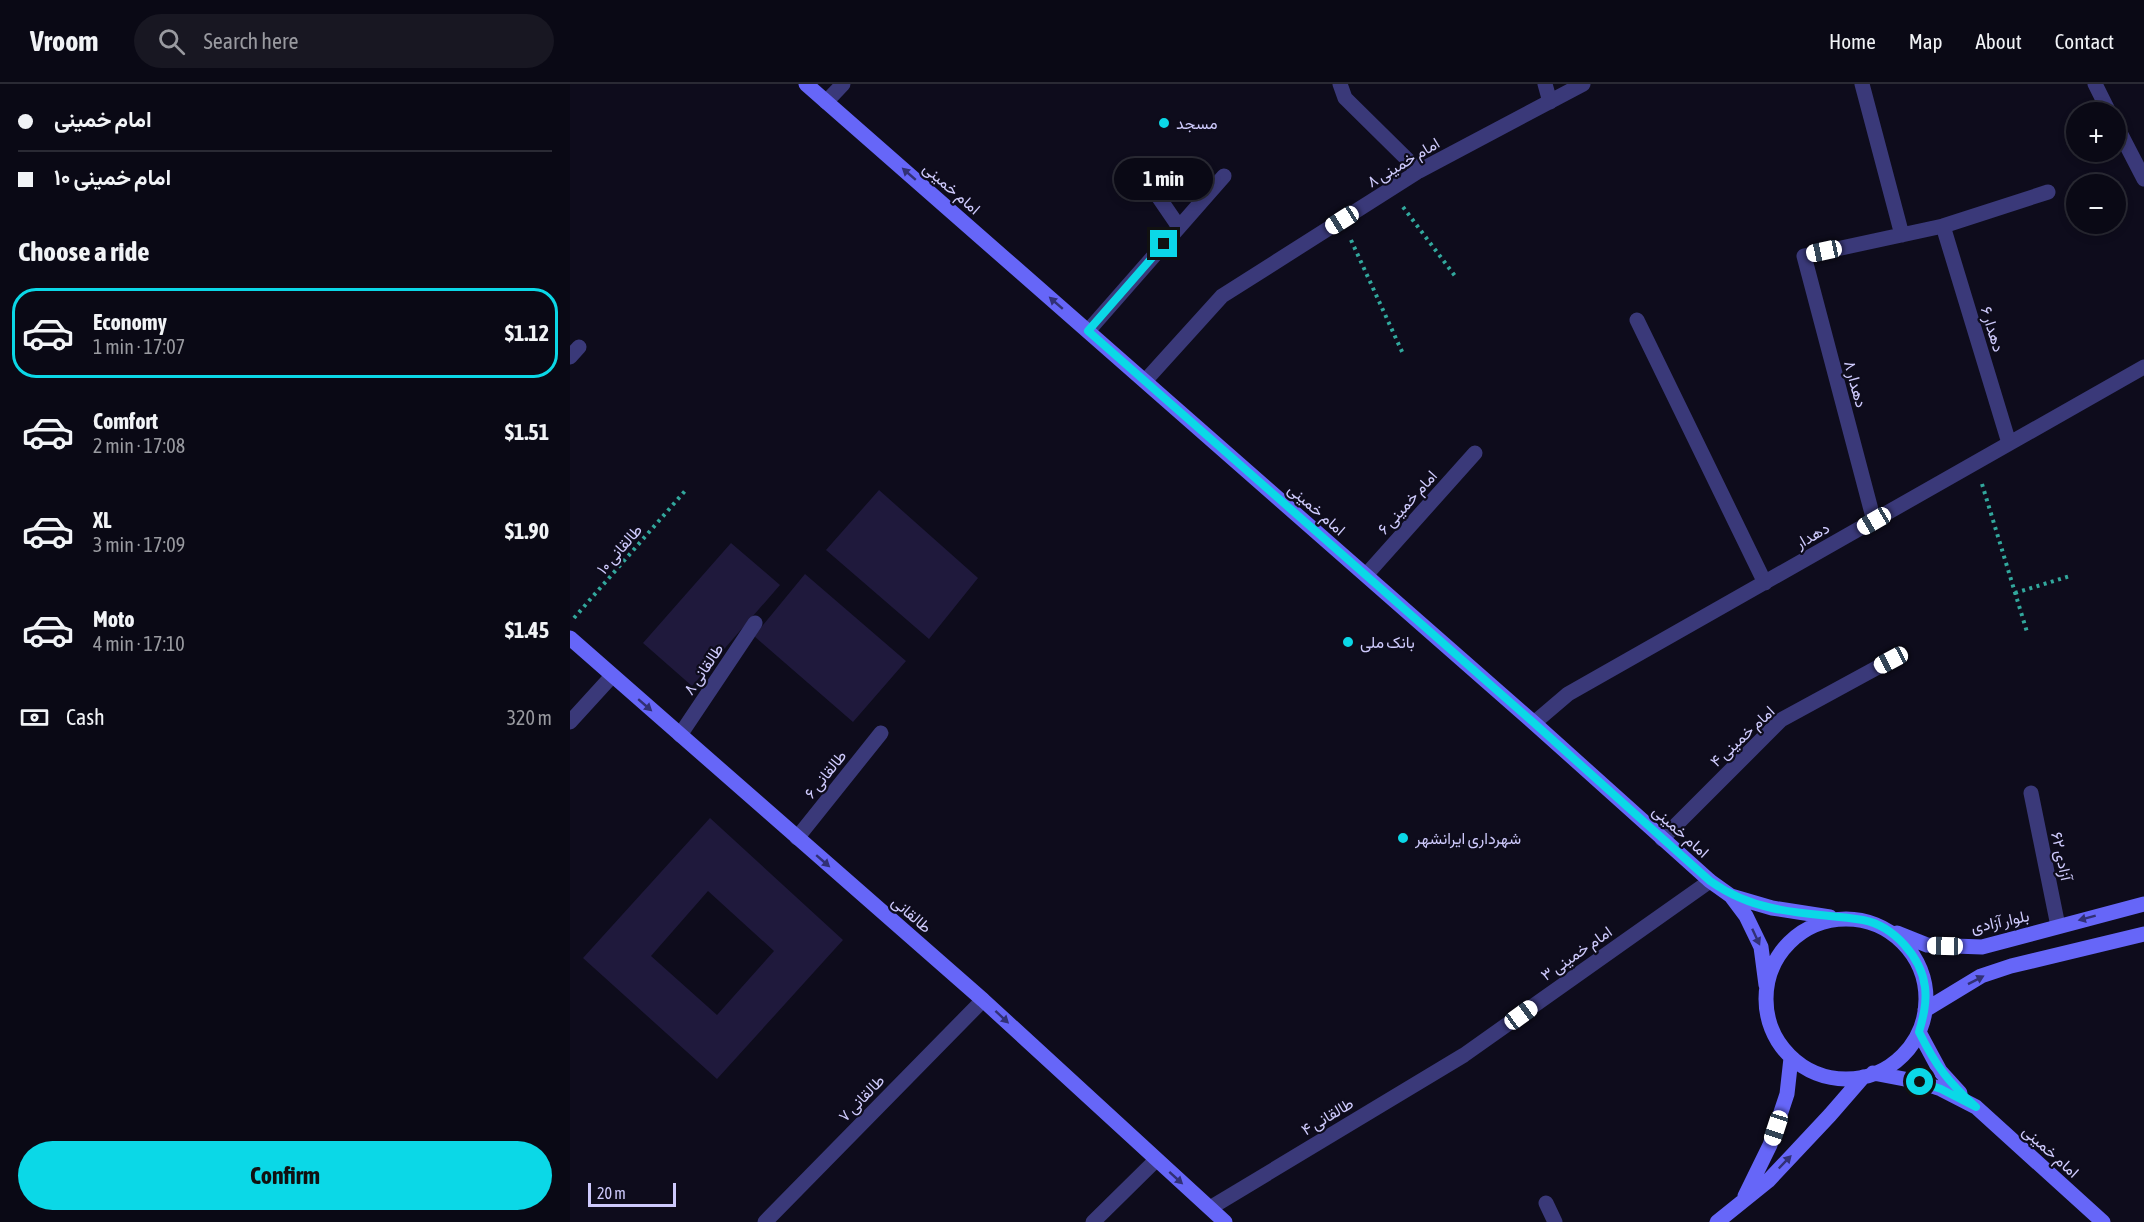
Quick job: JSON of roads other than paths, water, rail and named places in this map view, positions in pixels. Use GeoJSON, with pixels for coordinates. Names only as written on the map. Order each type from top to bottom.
{"type":"FeatureCollection","features":[{"type":"Feature","properties":{"kind":"main road","name":"امام خمینی"},"geometry":{"type":"LineString","coordinates":[[806,84],[1534,723],[1662,839],[1710,881],[1731,896],[1746,916],[1761,947],[1766,985]]}},
{"type":"Feature","properties":{"kind":"main road","name":"طالقانی"},"geometry":{"type":"LineString","coordinates":[[570,638],[982,1000],[1225,1222]]}},
{"type":"Feature","properties":{"kind":"main road"},"geometry":{"type":"LineString","coordinates":[[1731,896],[1772,908],[1865,921],[1887,930],[1905,945],[1918,964],[1925,987],[1925,1010],[1919,1032],[1905,1053],[1886,1068],[1868,1075],[1838,1078],[1814,1073],[1791,1058],[1775,1037],[1766,1012],[1766,985],[1775,960],[1791,939],[1813,924],[1839,918]]}},
{"type":"Feature","properties":{"kind":"main road","name":"بلوار آزادی"},"geometry":{"type":"LineString","coordinates":[[1865,921],[1927,945],[1982,946],[2144,904]]}},
{"type":"Feature","properties":{"kind":"main road"},"geometry":{"type":"LineString","coordinates":[[1925,1010],[1981,976],[2011,966],[2144,934]]}},
{"type":"Feature","properties":{"kind":"main road"},"geometry":{"type":"LineString","coordinates":[[1919,1032],[1940,1071],[1953,1087],[1976,1107]]}},
{"type":"Feature","properties":{"kind":"main road"},"geometry":{"type":"LineString","coordinates":[[1742,1202],[1770,1144],[1787,1094],[1791,1058]]}},
{"type":"Feature","properties":{"kind":"main road","name":"امام خمینی"},"geometry":{"type":"LineString","coordinates":[[1868,1075],[1931,1085],[1976,1107],[2103,1222]]}},
{"type":"Feature","properties":{"kind":"main road"},"geometry":{"type":"LineString","coordinates":[[1717,1222],[1768,1181],[1868,1075]]}},
{"type":"Feature","properties":{"kind":"street"},"geometry":{"type":"LineString","coordinates":[[826,102],[843,84]]}},
{"type":"Feature","properties":{"kind":"street"},"geometry":{"type":"LineString","coordinates":[[1340,84],[1345,98],[1419,171]]}},
{"type":"Feature","properties":{"kind":"street"},"geometry":{"type":"LineString","coordinates":[[1545,84],[1550,102]]}},
{"type":"Feature","properties":{"kind":"street","name":"امام خمینی ۸"},"geometry":{"type":"LineString","coordinates":[[1145,381],[1222,296],[1419,171],[1583,84]]}},
{"type":"Feature","properties":{"kind":"street"},"geometry":{"type":"LineString","coordinates":[[1862,84],[1902,235],[1942,226],[2048,192]]}},
{"type":"Feature","properties":{"kind":"street"},"geometry":{"type":"LineString","coordinates":[[2094,84],[2104,102]]}},
{"type":"Feature","properties":{"kind":"street"},"geometry":{"type":"LineString","coordinates":[[2126,144],[2144,179]]}},
{"type":"Feature","properties":{"kind":"street"},"geometry":{"type":"LineString","coordinates":[[1140,170],[1179,227]]}},
{"type":"Feature","properties":{"kind":"street"},"geometry":{"type":"LineString","coordinates":[[1088,331],[1224,176]]}},
{"type":"Feature","properties":{"kind":"street","name":"دهدار ۶"},"geometry":{"type":"LineString","coordinates":[[1942,226],[2010,443]]}},
{"type":"Feature","properties":{"kind":"street","name":"دهدار ۸"},"geometry":{"type":"LineString","coordinates":[[1874,521],[1804,256],[1902,235]]}},
{"type":"Feature","properties":{"kind":"street"},"geometry":{"type":"LineString","coordinates":[[1637,320],[1765,583]]}},
{"type":"Feature","properties":{"kind":"street","name":"دهدار"},"geometry":{"type":"LineString","coordinates":[[1534,723],[1568,694],[2144,367]]}},
{"type":"Feature","properties":{"kind":"street","name":"امام خمینی ۶"},"geometry":{"type":"LineString","coordinates":[[1366,576],[1475,453]]}},
{"type":"Feature","properties":{"kind":"street","name":"طالقانی ۸"},"geometry":{"type":"LineString","coordinates":[[680,735],[755,623]]}},
{"type":"Feature","properties":{"kind":"street","name":"امام خمینی ۴"},"geometry":{"type":"LineString","coordinates":[[1662,839],[1781,720],[1891,660]]}},
{"type":"Feature","properties":{"kind":"street"},"geometry":{"type":"LineString","coordinates":[[570,722],[612,676]]}},
{"type":"Feature","properties":{"kind":"street","name":"طالقانی ۶"},"geometry":{"type":"LineString","coordinates":[[797,838],[881,733]]}},
{"type":"Feature","properties":{"kind":"street","name":"آزادی ۶۲"},"geometry":{"type":"LineString","coordinates":[[2031,793],[2058,926]]}},
{"type":"Feature","properties":{"kind":"street","name":"امام خمینی ۳"},"geometry":{"type":"LineString","coordinates":[[1464,1055],[1710,881]]}},
{"type":"Feature","properties":{"kind":"street","name":"طالقانی ۷"},"geometry":{"type":"LineString","coordinates":[[765,1222],[982,1000]]}},
{"type":"Feature","properties":{"kind":"street","name":"طالقانی ۴"},"geometry":{"type":"LineString","coordinates":[[1210,1208],[1464,1055]]}},
{"type":"Feature","properties":{"kind":"street"},"geometry":{"type":"LineString","coordinates":[[1093,1222],[1156,1160]]}},
{"type":"Feature","properties":{"kind":"street"},"geometry":{"type":"LineString","coordinates":[[1546,1203],[1555,1222]]}},
{"type":"Feature","properties":{"kind":"place","name":"مسجد"},"geometry":{"type":"Point","coordinates":[1164,123]}},
{"type":"Feature","properties":{"kind":"place","name":"بانک ملی"},"geometry":{"type":"Point","coordinates":[1348,642]}},
{"type":"Feature","properties":{"kind":"place","name":"شهرداری ایرانشهر"},"geometry":{"type":"Point","coordinates":[1403,838]}}]}
